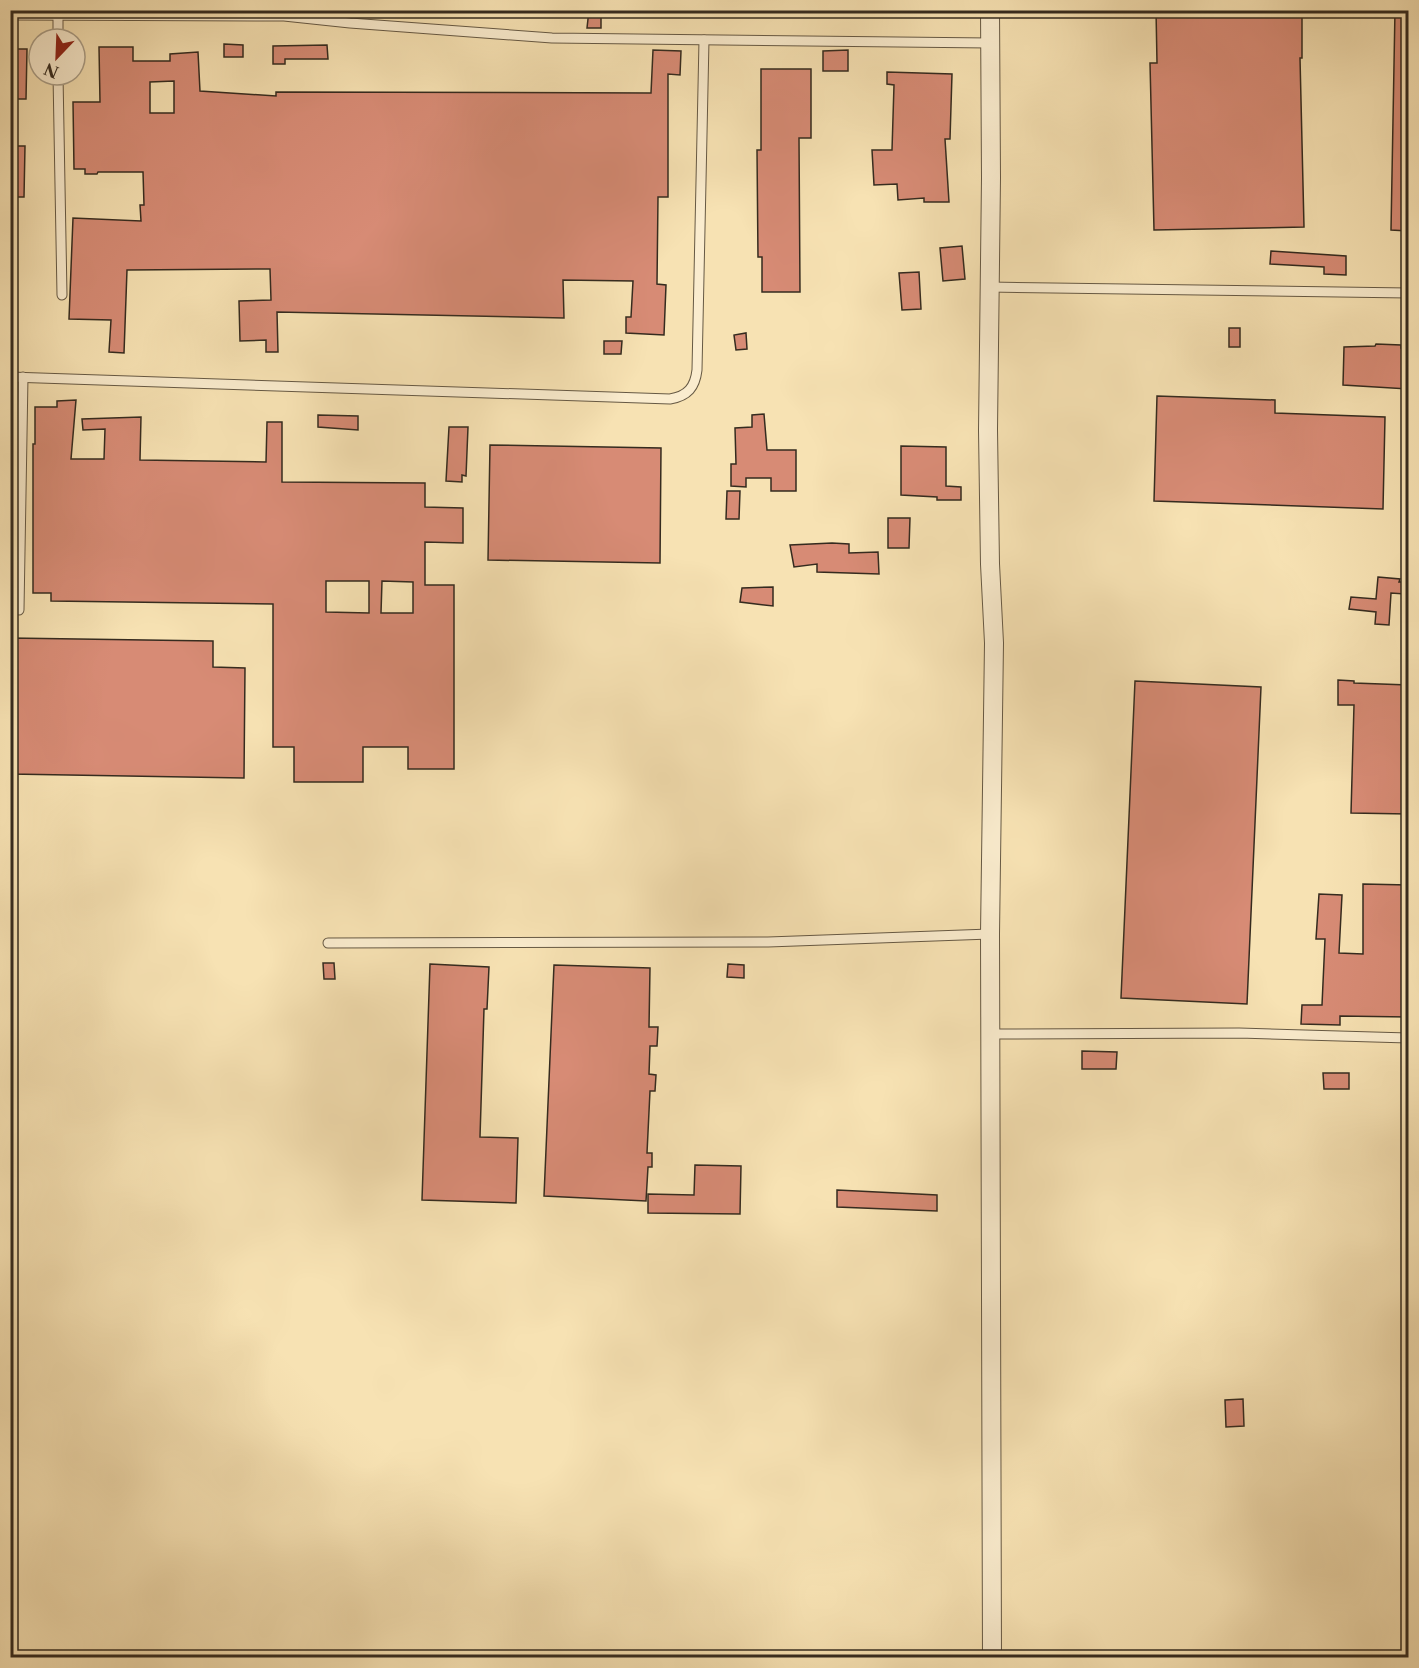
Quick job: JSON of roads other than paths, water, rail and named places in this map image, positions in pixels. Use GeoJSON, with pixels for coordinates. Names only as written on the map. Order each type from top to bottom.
{"type":"FeatureCollection","features":[{"type":"Feature","properties":{"kind":"street"},"geometry":{"type":"LineString","coordinates":[[990,10],[988,43],[991,178],[988,452],[994,643],[990,934],[992,1658]]}},
{"type":"Feature","properties":{"kind":"lane"},"geometry":{"type":"LineString","coordinates":[[10,15],[284,16],[552,38],[988,43]]}},
{"type":"Feature","properties":{"kind":"lane"},"geometry":{"type":"LineString","coordinates":[[58,16],[58,27]]}},
{"type":"Feature","properties":{"kind":"lane"},"geometry":{"type":"LineString","coordinates":[[10,377],[670,399],[681,397],[696,381],[697,370],[704,40]]}},
{"type":"Feature","properties":{"kind":"lane"},"geometry":{"type":"LineString","coordinates":[[58,87],[62,295]]}},
{"type":"Feature","properties":{"kind":"lane"},"geometry":{"type":"LineString","coordinates":[[989,287],[1408,293]]}},
{"type":"Feature","properties":{"kind":"lane"},"geometry":{"type":"LineString","coordinates":[[19,609],[24,377]]}},
{"type":"Feature","properties":{"kind":"lane"},"geometry":{"type":"LineString","coordinates":[[327,943],[768,942],[990,934]]}},
{"type":"Feature","properties":{"kind":"lane"},"geometry":{"type":"LineString","coordinates":[[991,1034],[1239,1033],[1408,1038]]}}]}
